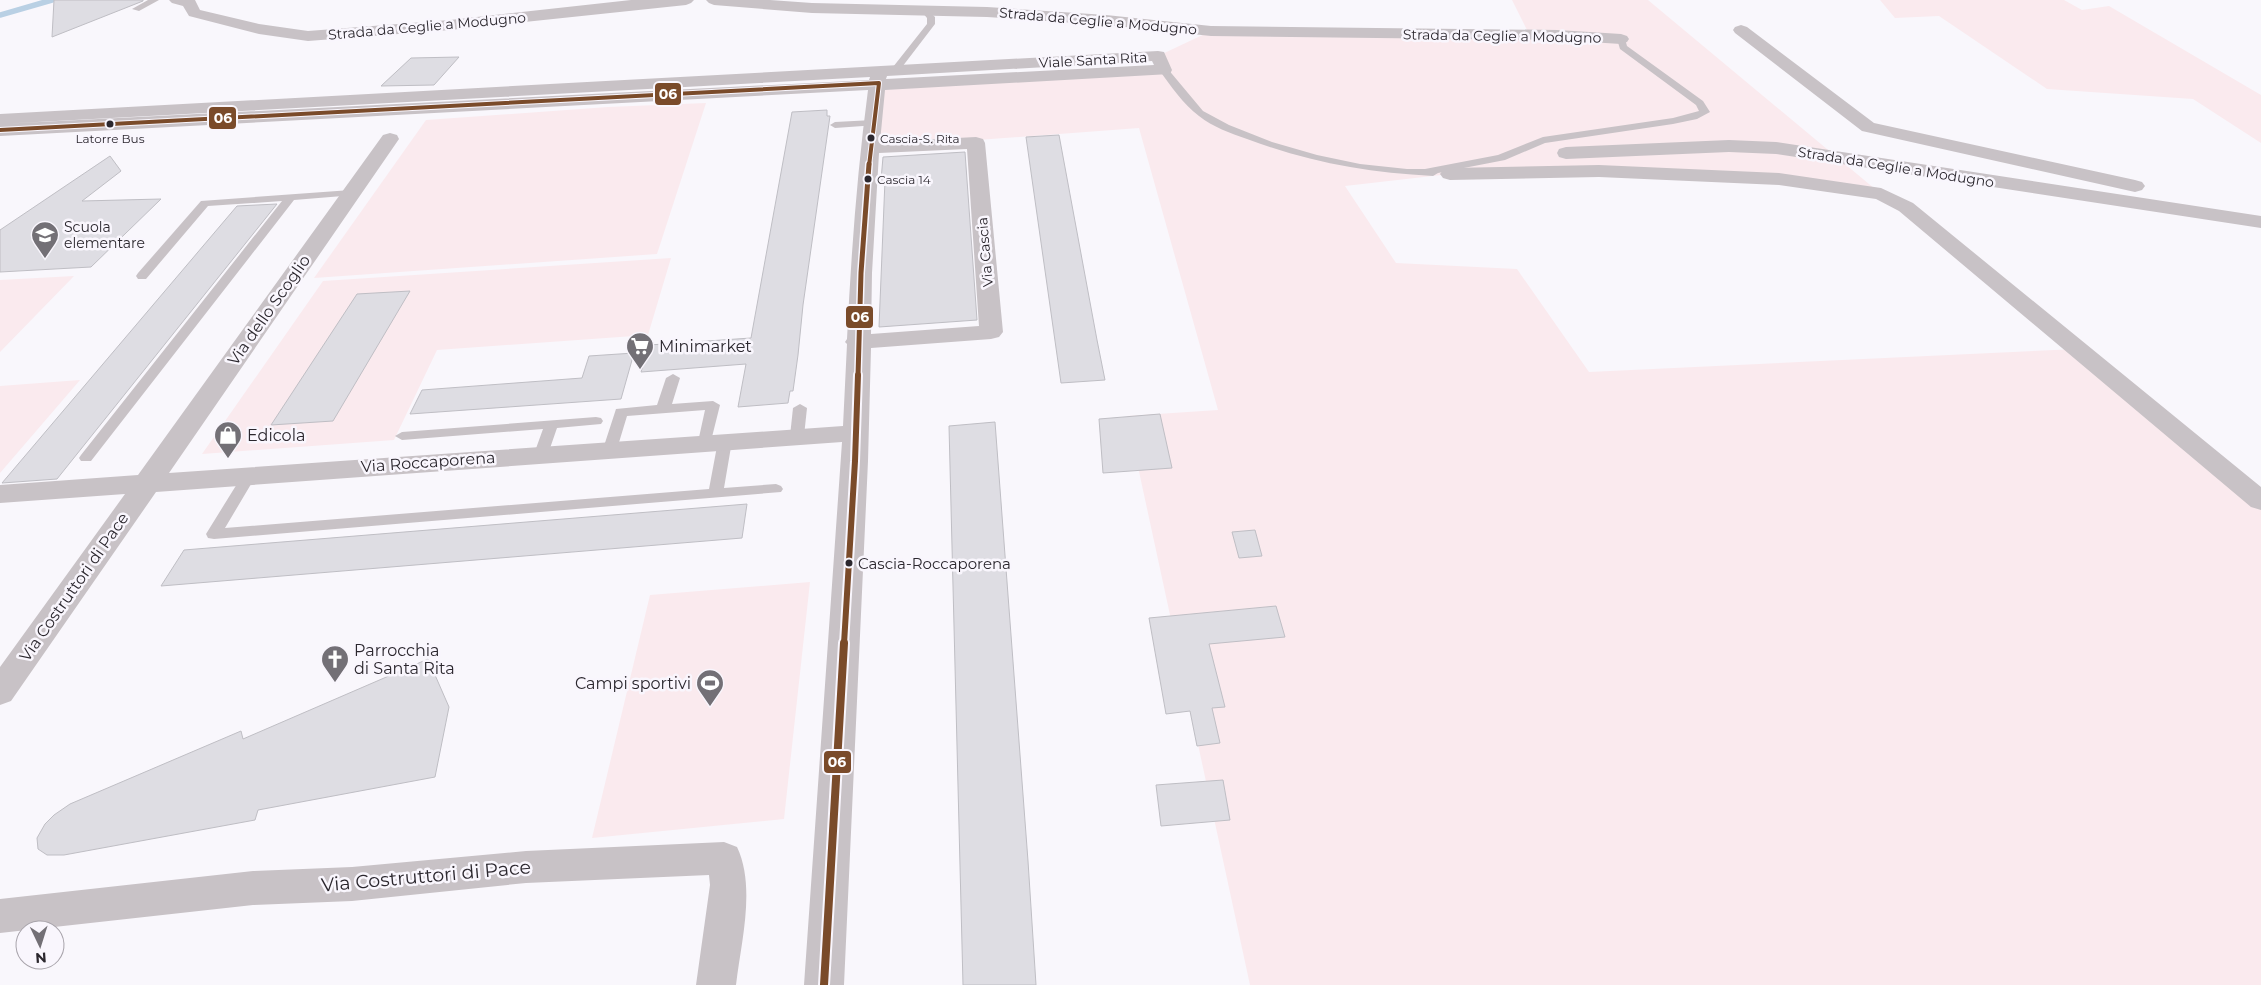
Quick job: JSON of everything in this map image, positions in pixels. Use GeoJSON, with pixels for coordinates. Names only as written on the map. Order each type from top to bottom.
{"type":"FeatureCollection","features":[{"type":"Feature","properties":{"kind":"street","name":"Strada da Ceglie a Modugno"},"geometry":{"type":"LineString","coordinates":[[187,1],[194,13],[259,29],[308,36],[459,24],[686,0]]}},
{"type":"Feature","properties":{"kind":"street","name":"Strada da Ceglie a Modugno"},"geometry":{"type":"LineString","coordinates":[[714,0],[812,8],[1013,14],[1106,20],[1211,31],[1558,35],[1621,39]]}},
{"type":"Feature","properties":{"kind":"street"},"geometry":{"type":"LineString","coordinates":[[1741,30],[1868,127],[2230,207],[2261,222]]}},
{"type":"Feature","properties":{"kind":"street","name":"Viale Santa Rita"},"geometry":{"type":"LineString","coordinates":[[0,130],[885,74],[1164,70]]}},
{"type":"Feature","properties":{"kind":"street"},"geometry":{"type":"LineString","coordinates":[[824,985],[856,433],[857,342],[871,136],[885,74]]}},
{"type":"Feature","properties":{"kind":"street","name":"Viale Santa Rita"},"geometry":{"type":"LineString","coordinates":[[0,119],[578,94]]}},
{"type":"Feature","properties":{"kind":"street","name":"Via Cascia"},"geometry":{"type":"LineString","coordinates":[[857,342],[992,332],[976,143],[871,136]]}},
{"type":"Feature","properties":{"kind":"street","name":"Via dello Scoglio"},"geometry":{"type":"LineString","coordinates":[[148,482],[390,139]]}},
{"type":"Feature","properties":{"kind":"street","name":"Strada da Ceglie a Modugno"},"geometry":{"type":"LineString","coordinates":[[1501,158],[1729,146],[1776,148],[2261,222]]}},
{"type":"Feature","properties":{"kind":"street"},"geometry":{"type":"LineString","coordinates":[[1450,174],[1598,171],[1769,178],[1881,194],[1906,206],[2261,501]]}},
{"type":"Feature","properties":{"kind":"street","name":"Via Roccaporena"},"geometry":{"type":"LineString","coordinates":[[0,494],[250,474],[856,433]]}},
{"type":"Feature","properties":{"kind":"street","name":"Via Costruttori di Pace"},"geometry":{"type":"LineString","coordinates":[[0,692],[148,482]]}},
{"type":"Feature","properties":{"kind":"street","name":"Via Costruttori di Pace"},"geometry":{"type":"LineString","coordinates":[[0,916],[253,888],[352,884],[526,867],[724,858],[729,885],[716,985]]}},
{"type":"Feature","properties":{"kind":"lane"},"geometry":{"type":"LineString","coordinates":[[136,9],[155,0]]}},
{"type":"Feature","properties":{"kind":"lane"},"geometry":{"type":"LineString","coordinates":[[885,74],[931,24],[931,17],[926,12]]}},
{"type":"Feature","properties":{"kind":"lane","name":"Strada da Ceglie a Modugno"},"geometry":{"type":"LineString","coordinates":[[1501,158],[1543,140],[1672,121],[1694,117],[1704,112],[1700,103],[1622,47],[1621,39]]}},
{"type":"Feature","properties":{"kind":"lane"},"geometry":{"type":"LineString","coordinates":[[1164,70],[1196,109],[1236,132],[1307,158],[1362,168],[1450,174]]}},
{"type":"Feature","properties":{"kind":"lane"},"geometry":{"type":"LineString","coordinates":[[835,125],[871,136]]}},
{"type":"Feature","properties":{"kind":"lane"},"geometry":{"type":"LineString","coordinates":[[1423,173],[1501,158]]}},
{"type":"Feature","properties":{"kind":"lane"},"geometry":{"type":"LineString","coordinates":[[142,276],[205,203],[351,193]]}},
{"type":"Feature","properties":{"kind":"lane"},"geometry":{"type":"LineString","coordinates":[[86,458],[291,197]]}},
{"type":"Feature","properties":{"kind":"lane"},"geometry":{"type":"LineString","coordinates":[[663,409],[673,378]]}},
{"type":"Feature","properties":{"kind":"lane"},"geometry":{"type":"LineString","coordinates":[[610,449],[622,412],[713,405],[716,494]]}},
{"type":"Feature","properties":{"kind":"lane"},"geometry":{"type":"LineString","coordinates":[[797,436],[800,408]]}},
{"type":"Feature","properties":{"kind":"lane"},"geometry":{"type":"LineString","coordinates":[[402,436],[596,421]]}},
{"type":"Feature","properties":{"kind":"lane"},"geometry":{"type":"LineString","coordinates":[[541,454],[552,424]]}},
{"type":"Feature","properties":{"kind":"lane"},"geometry":{"type":"LineString","coordinates":[[250,474],[214,534],[776,489]]}},
{"type":"Feature","properties":{"kind":"shaded area"},"geometry":{"type":"Polygon","coordinates":[[[1512,0],[1648,0],[1881,194],[1779,179],[1450,174],[1345,186],[1396,263],[1517,269],[1589,372],[2077,349],[2261,502],[2261,985],[1250,985],[1127,416],[1218,410],[1139,128],[870,148],[879,83],[1163,70],[1158,56],[1211,31],[1529,34],[1512,0]]]}},
{"type":"Feature","properties":{"kind":"shaded area"},"geometry":{"type":"Polygon","coordinates":[[[1880,0],[2064,0],[2082,10],[2109,6],[2261,95],[2261,143],[2193,99],[2047,89],[1939,16],[1895,18],[1880,0]]]}},
{"type":"Feature","properties":{"kind":"shaded area"},"geometry":{"type":"Polygon","coordinates":[[[706,103],[657,254],[314,278],[426,120],[608,107],[706,103]]]}},
{"type":"Feature","properties":{"kind":"shaded area"},"geometry":{"type":"Polygon","coordinates":[[[671,258],[648,335],[437,350],[394,440],[202,454],[323,281],[671,258]]]}},
{"type":"Feature","properties":{"kind":"shaded area"},"geometry":{"type":"Polygon","coordinates":[[[74,276],[0,352],[0,280],[74,276]]]}},
{"type":"Feature","properties":{"kind":"shaded area"},"geometry":{"type":"Polygon","coordinates":[[[80,380],[0,473],[0,386],[80,380]]]}},
{"type":"Feature","properties":{"kind":"shaded area","name":"Campi sportivi"},"geometry":{"type":"Polygon","coordinates":[[[810,582],[784,819],[592,838],[650,595],[810,582]]]}},
{"type":"Feature","properties":{"kind":"building"},"geometry":{"type":"Polygon","coordinates":[[[54,0],[143,0],[143,1],[52,37],[54,0]]]}},
{"type":"Feature","properties":{"kind":"building"},"geometry":{"type":"Polygon","coordinates":[[[459,57],[434,85],[381,86],[411,58],[459,57]]]}},
{"type":"Feature","properties":{"kind":"building"},"geometry":{"type":"Polygon","coordinates":[[[827,110],[827,116],[830,116],[803,305],[793,391],[790,391],[788,403],[738,407],[746,364],[641,372],[649,345],[751,338],[792,112],[827,110]]]}},
{"type":"Feature","properties":{"kind":"building"},"geometry":{"type":"Polygon","coordinates":[[[1059,135],[1105,380],[1061,383],[1026,137],[1059,135]]]}},
{"type":"Feature","properties":{"kind":"building"},"geometry":{"type":"Polygon","coordinates":[[[965,152],[977,320],[879,327],[885,180],[881,180],[883,157],[965,152]]]}},
{"type":"Feature","properties":{"kind":"building"},"geometry":{"type":"Polygon","coordinates":[[[110,156],[121,171],[82,201],[161,199],[91,267],[0,272],[0,230],[110,156]]]}},
{"type":"Feature","properties":{"kind":"building"},"geometry":{"type":"Polygon","coordinates":[[[277,204],[57,479],[2,483],[237,206],[277,204]]]}},
{"type":"Feature","properties":{"kind":"building"},"geometry":{"type":"Polygon","coordinates":[[[410,291],[333,421],[271,425],[357,294],[410,291]]]}},
{"type":"Feature","properties":{"kind":"building"},"geometry":{"type":"Polygon","coordinates":[[[634,353],[621,399],[410,414],[422,390],[582,378],[589,356],[634,353]]]}},
{"type":"Feature","properties":{"kind":"building"},"geometry":{"type":"Polygon","coordinates":[[[1160,414],[1172,468],[1103,473],[1099,419],[1160,414]]]}},
{"type":"Feature","properties":{"kind":"building"},"geometry":{"type":"Polygon","coordinates":[[[995,422],[1036,985],[963,985],[949,426],[995,422]]]}},
{"type":"Feature","properties":{"kind":"building"},"geometry":{"type":"Polygon","coordinates":[[[747,504],[742,538],[161,586],[184,550],[747,504]]]}},
{"type":"Feature","properties":{"kind":"building"},"geometry":{"type":"Polygon","coordinates":[[[1255,530],[1262,556],[1239,558],[1232,532],[1255,530]]]}},
{"type":"Feature","properties":{"kind":"building"},"geometry":{"type":"Polygon","coordinates":[[[1276,606],[1285,637],[1209,644],[1225,707],[1212,708],[1220,743],[1197,746],[1190,711],[1166,714],[1149,618],[1276,606]]]}},
{"type":"Feature","properties":{"kind":"building"},"geometry":{"type":"Polygon","coordinates":[[[428,659],[449,707],[435,777],[258,810],[255,820],[64,855],[47,855],[38,849],[37,838],[45,824],[70,804],[241,731],[243,739],[428,659]]]}},
{"type":"Feature","properties":{"kind":"building"},"geometry":{"type":"Polygon","coordinates":[[[1223,780],[1230,820],[1161,826],[1156,785],[1223,780]]]}},
{"type":"Feature","properties":{"kind":"waterway"},"geometry":{"type":"LineString","coordinates":[[0,15],[52,0]]}},
{"type":"Feature","properties":{"kind":"transit line","name":"06"},"geometry":{"type":"LineString","coordinates":[[0,130],[879,83],[870,148],[861,273],[855,461],[824,985]]}},
{"type":"Feature","properties":{"kind":"place","name":"Latorre Bus"},"geometry":{"type":"Point","coordinates":[110,124]}},
{"type":"Feature","properties":{"kind":"place","name":"Cascia-S. Rita"},"geometry":{"type":"Point","coordinates":[871,138]}},
{"type":"Feature","properties":{"kind":"place","name":"Cascia 14"},"geometry":{"type":"Point","coordinates":[868,179]}},
{"type":"Feature","properties":{"kind":"place","name":"Scuola elementare"},"geometry":{"type":"Point","coordinates":[45,259]}},
{"type":"Feature","properties":{"kind":"place","name":"Minimarket"},"geometry":{"type":"Point","coordinates":[640,370]}},
{"type":"Feature","properties":{"kind":"place","name":"Edicola"},"geometry":{"type":"Point","coordinates":[228,459]}},
{"type":"Feature","properties":{"kind":"place","name":"Cascia-Roccaporena"},"geometry":{"type":"Point","coordinates":[849,563]}},
{"type":"Feature","properties":{"kind":"place","name":"Parrocchia di Santa Rita"},"geometry":{"type":"Point","coordinates":[335,683]}},
{"type":"Feature","properties":{"kind":"place","name":"Campi sportivi"},"geometry":{"type":"Point","coordinates":[710,707]}}]}
